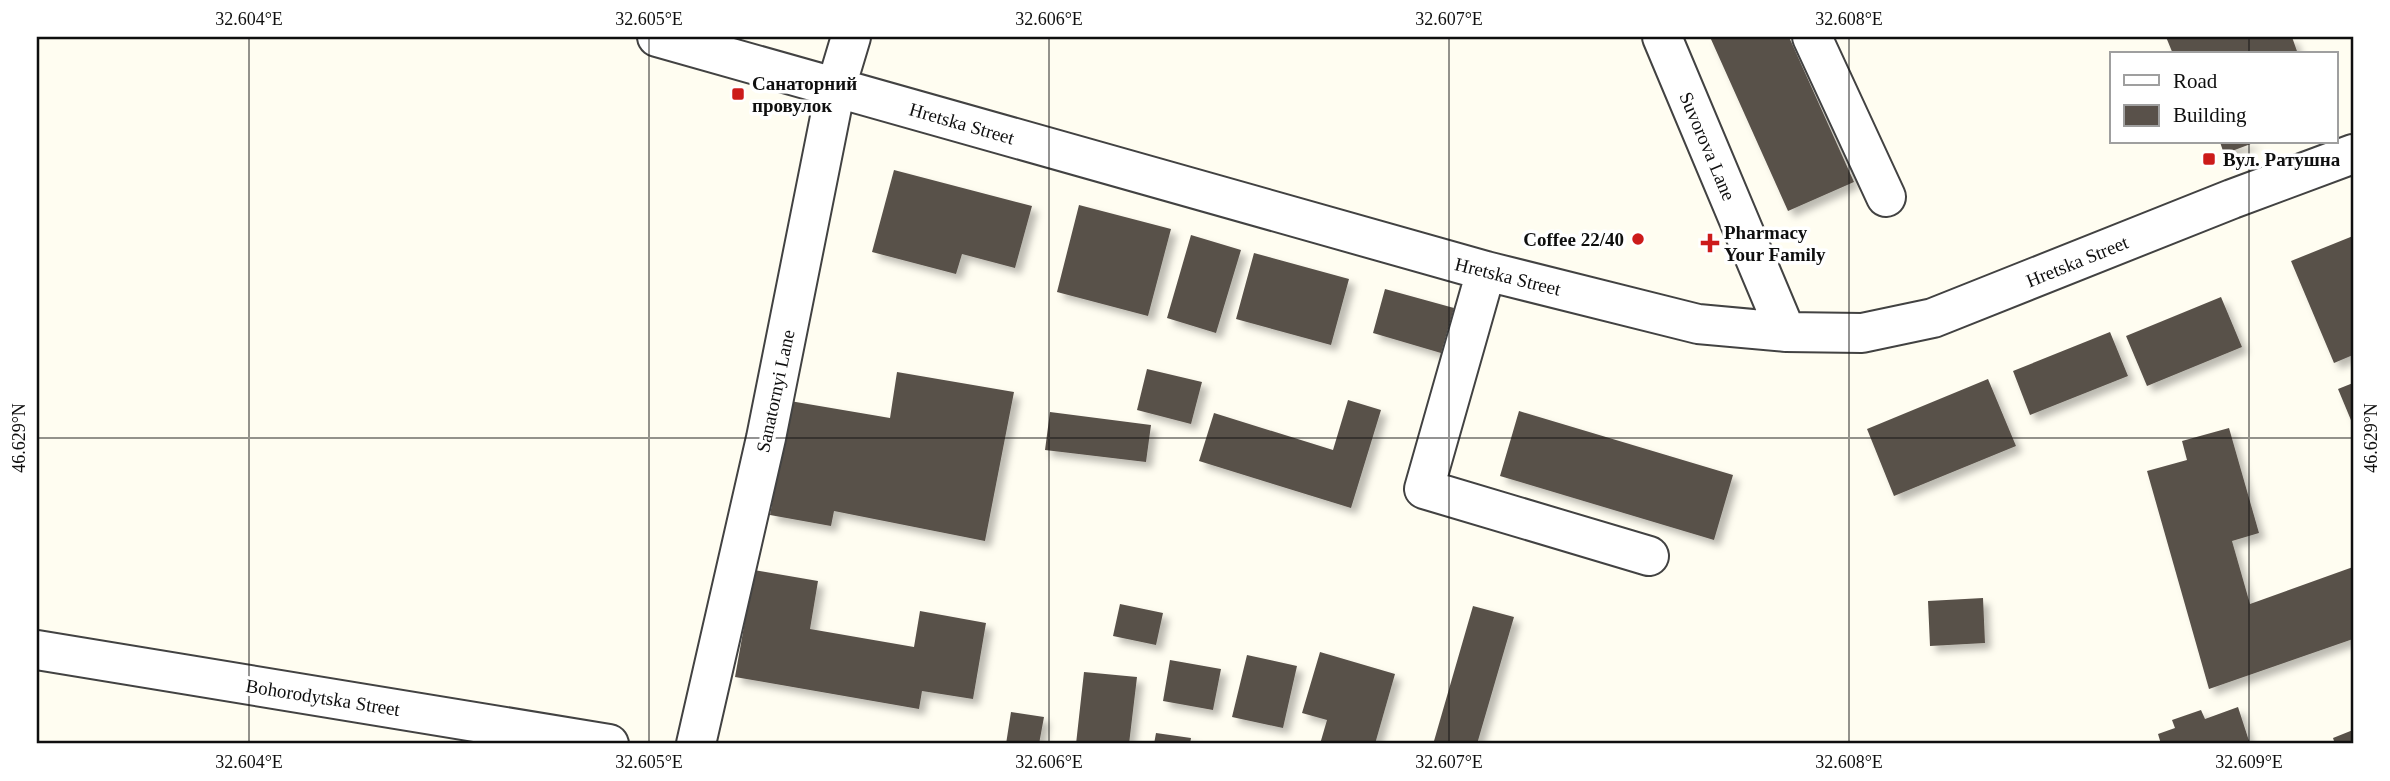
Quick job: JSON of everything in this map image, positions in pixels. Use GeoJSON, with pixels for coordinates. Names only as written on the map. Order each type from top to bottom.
{"type":"FeatureCollection","features":[{"type":"Feature","properties":{"kind":"street","name":"Hretska Street"},"geometry":{"type":"LineString","coordinates":[[657,37],[1486,271],[1698,324],[1786,332],[1862,333],[1933,318],[2353,154]]}},
{"type":"Feature","properties":{"kind":"street","name":"Sanatornyi Lane"},"geometry":{"type":"LineString","coordinates":[[696,744],[766,438],[836,87],[851,37]]}},
{"type":"Feature","properties":{"kind":"street","name":"Suvorova Lane"},"geometry":{"type":"LineString","coordinates":[[1662,37],[1786,332]]}},
{"type":"Feature","properties":{"kind":"street"},"geometry":{"type":"LineString","coordinates":[[1812,37],[1886,197]]}},
{"type":"Feature","properties":{"kind":"street"},"geometry":{"type":"LineString","coordinates":[[1486,271],[1424,489],[1649,556]]}},
{"type":"Feature","properties":{"kind":"street","name":"Bohorodytska Street"},"geometry":{"type":"LineString","coordinates":[[37,650],[609,744]]}},
{"type":"Feature","properties":{"kind":"building"},"geometry":{"type":"Polygon","coordinates":[[[1710,37],[1789,37],[1854,182],[1788,211],[1710,37]]]}},
{"type":"Feature","properties":{"kind":"building"},"geometry":{"type":"Polygon","coordinates":[[[2166,37],[2292,37],[2297,52],[2172,52],[2166,37]]]}},
{"type":"Feature","properties":{"kind":"building"},"geometry":{"type":"Polygon","coordinates":[[[2221,144],[2251,144],[2224,154],[2221,144]]]}},
{"type":"Feature","properties":{"kind":"building"},"geometry":{"type":"Polygon","coordinates":[[[894,170],[1032,206],[1015,268],[962,254],[956,274],[872,252],[894,170]]]}},
{"type":"Feature","properties":{"kind":"building"},"geometry":{"type":"Polygon","coordinates":[[[1079,205],[1171,229],[1148,316],[1057,292],[1079,205]]]}},
{"type":"Feature","properties":{"kind":"building"},"geometry":{"type":"Polygon","coordinates":[[[1191,235],[1241,250],[1216,333],[1167,318],[1191,235]]]}},
{"type":"Feature","properties":{"kind":"building"},"geometry":{"type":"Polygon","coordinates":[[[2353,236],[2353,355],[2334,363],[2291,261],[2353,236]]]}},
{"type":"Feature","properties":{"kind":"building"},"geometry":{"type":"Polygon","coordinates":[[[1254,253],[1349,279],[1331,345],[1236,319],[1254,253]]]}},
{"type":"Feature","properties":{"kind":"building"},"geometry":{"type":"Polygon","coordinates":[[[1385,289],[1454,308],[1441,353],[1373,333],[1385,289]]]}},
{"type":"Feature","properties":{"kind":"building"},"geometry":{"type":"Polygon","coordinates":[[[2221,297],[2242,347],[2147,386],[2126,336],[2221,297]]]}},
{"type":"Feature","properties":{"kind":"building"},"geometry":{"type":"Polygon","coordinates":[[[2110,332],[2128,376],[2030,415],[2013,371],[2110,332]]]}},
{"type":"Feature","properties":{"kind":"building"},"geometry":{"type":"Polygon","coordinates":[[[1147,369],[1202,382],[1191,424],[1137,410],[1147,369]]]}},
{"type":"Feature","properties":{"kind":"building"},"geometry":{"type":"Polygon","coordinates":[[[897,372],[1014,392],[985,541],[834,511],[831,526],[770,515],[790,401],[890,418],[897,372]]]}},
{"type":"Feature","properties":{"kind":"building"},"geometry":{"type":"Polygon","coordinates":[[[1988,379],[2016,446],[1894,496],[1867,429],[1988,379]]]}},
{"type":"Feature","properties":{"kind":"building"},"geometry":{"type":"Polygon","coordinates":[[[2353,383],[2353,425],[2338,389],[2353,383]]]}},
{"type":"Feature","properties":{"kind":"building"},"geometry":{"type":"Polygon","coordinates":[[[1348,400],[1381,410],[1351,508],[1199,461],[1214,413],[1333,450],[1348,400]]]}},
{"type":"Feature","properties":{"kind":"building"},"geometry":{"type":"Polygon","coordinates":[[[1519,411],[1733,475],[1714,540],[1500,476],[1519,411]]]}},
{"type":"Feature","properties":{"kind":"building"},"geometry":{"type":"Polygon","coordinates":[[[1050,412],[1151,425],[1146,462],[1045,450],[1050,412]]]}},
{"type":"Feature","properties":{"kind":"building"},"geometry":{"type":"Polygon","coordinates":[[[2229,428],[2259,533],[2232,541],[2250,604],[2353,567],[2353,639],[2209,689],[2147,471],[2187,460],[2182,441],[2229,428]]]}},
{"type":"Feature","properties":{"kind":"building"},"geometry":{"type":"Polygon","coordinates":[[[754,570],[818,581],[810,629],[914,647],[920,611],[986,623],[973,699],[922,691],[919,709],[735,677],[754,570]]]}},
{"type":"Feature","properties":{"kind":"building"},"geometry":{"type":"Polygon","coordinates":[[[1983,598],[1985,643],[1930,646],[1928,601],[1983,598]]]}},
{"type":"Feature","properties":{"kind":"building"},"geometry":{"type":"Polygon","coordinates":[[[1120,604],[1163,613],[1156,645],[1113,636],[1120,604]]]}},
{"type":"Feature","properties":{"kind":"building"},"geometry":{"type":"Polygon","coordinates":[[[1473,606],[1514,617],[1477,744],[1444,744],[1434,741],[1473,606]]]}},
{"type":"Feature","properties":{"kind":"building"},"geometry":{"type":"Polygon","coordinates":[[[1320,652],[1395,674],[1375,744],[1320,744],[1327,720],[1302,713],[1320,652]]]}},
{"type":"Feature","properties":{"kind":"building"},"geometry":{"type":"Polygon","coordinates":[[[1247,655],[1297,666],[1283,728],[1232,717],[1247,655]]]}},
{"type":"Feature","properties":{"kind":"building"},"geometry":{"type":"Polygon","coordinates":[[[1170,660],[1221,669],[1213,710],[1163,701],[1170,660]]]}},
{"type":"Feature","properties":{"kind":"building"},"geometry":{"type":"Polygon","coordinates":[[[1084,672],[1137,677],[1129,744],[1076,744],[1084,672]]]}},
{"type":"Feature","properties":{"kind":"building"},"geometry":{"type":"Polygon","coordinates":[[[2238,707],[2250,744],[2161,744],[2158,734],[2175,728],[2172,720],[2201,710],[2205,719],[2238,707]]]}},
{"type":"Feature","properties":{"kind":"building"},"geometry":{"type":"Polygon","coordinates":[[[1011,712],[1044,717],[1039,744],[1006,744],[1011,712]]]}},
{"type":"Feature","properties":{"kind":"building"},"geometry":{"type":"Polygon","coordinates":[[[2353,730],[2353,744],[2335,744],[2333,738],[2353,730]]]}},
{"type":"Feature","properties":{"kind":"building"},"geometry":{"type":"Polygon","coordinates":[[[1156,733],[1191,738],[1190,744],[1154,744],[1156,733]]]}},
{"type":"Feature","properties":{"kind":"place","name":"Санаторний провулок"},"geometry":{"type":"Point","coordinates":[738,94]}},
{"type":"Feature","properties":{"kind":"place","name":"Вул. Ратушна"},"geometry":{"type":"Point","coordinates":[2209,159]}},
{"type":"Feature","properties":{"kind":"place","name":"Coffee 22/40"},"geometry":{"type":"Point","coordinates":[1638,239]}},
{"type":"Feature","properties":{"kind":"place","name":"Pharmacy Your Family"},"geometry":{"type":"Point","coordinates":[1710,243]}}]}
